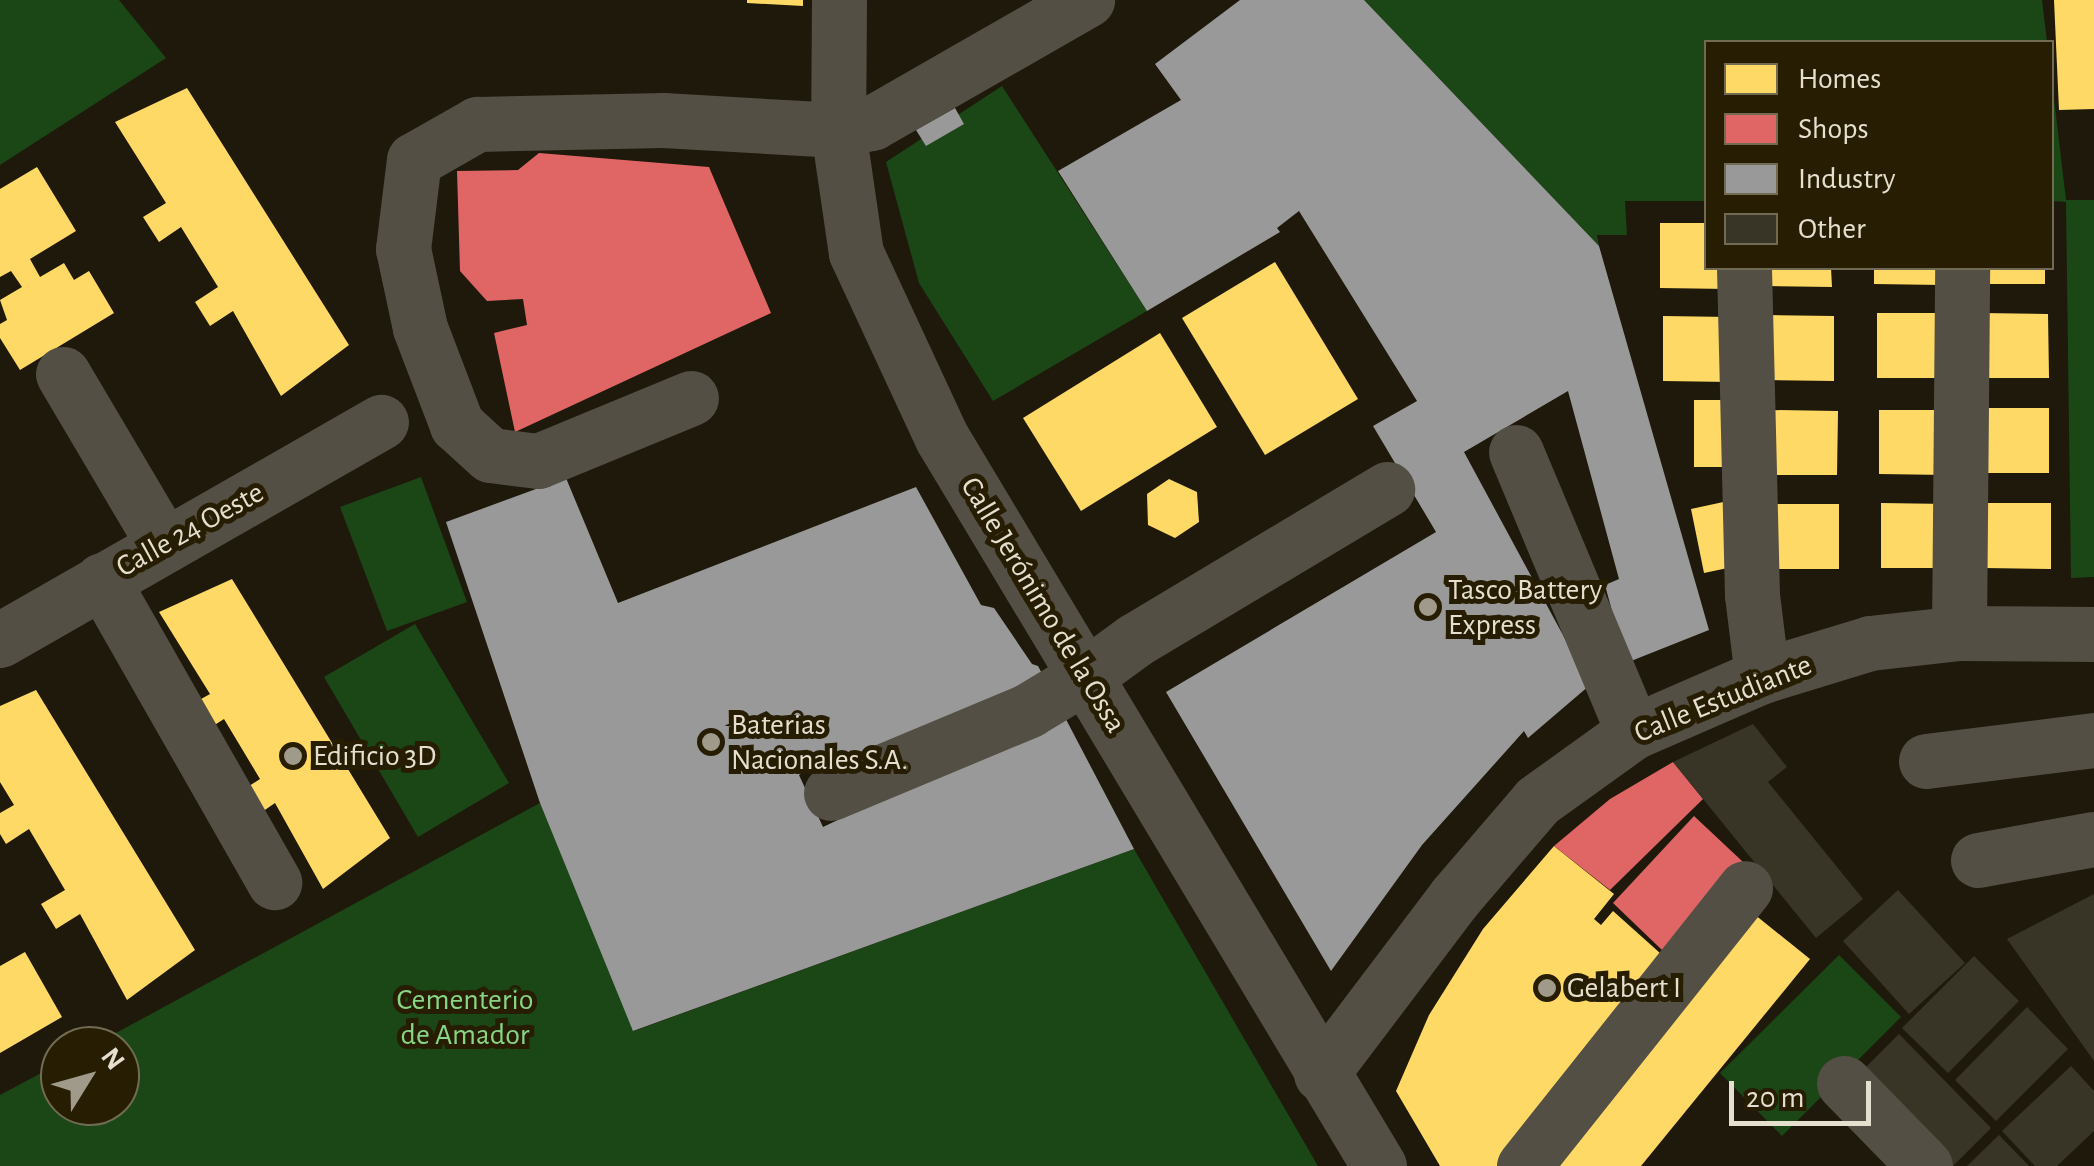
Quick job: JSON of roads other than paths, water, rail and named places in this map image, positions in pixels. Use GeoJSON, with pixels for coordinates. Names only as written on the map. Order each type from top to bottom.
{"type":"FeatureCollection","features":[{"type":"Feature","properties":{"kind":"street","name":"Calle Jerónimo de la Ossa"},"geometry":{"type":"LineString","coordinates":[[839,0],[838,130],[856,253],[942,438],[1379,1166]]}},
{"type":"Feature","properties":{"kind":"street"},"geometry":{"type":"LineString","coordinates":[[691,398],[538,461],[490,455],[457,425],[420,328],[403,249],[414,160],[477,124],[663,120],[838,130],[872,123],[1087,0]]}},
{"type":"Feature","properties":{"kind":"street"},"geometry":{"type":"LineString","coordinates":[[1744,270],[1752,595],[1762,676]]}},
{"type":"Feature","properties":{"kind":"street"},"geometry":{"type":"LineString","coordinates":[[1958,633],[1962,270]]}},
{"type":"Feature","properties":{"kind":"street"},"geometry":{"type":"LineString","coordinates":[[63,374],[164,545]]}},
{"type":"Feature","properties":{"kind":"street","name":"Calle 24 Oeste"},"geometry":{"type":"LineString","coordinates":[[0,640],[381,422]]}},
{"type":"Feature","properties":{"kind":"street"},"geometry":{"type":"LineString","coordinates":[[1516,452],[1634,732]]}},
{"type":"Feature","properties":{"kind":"street"},"geometry":{"type":"LineString","coordinates":[[831,793],[1029,710],[1087,675],[1134,640],[1387,490]]}},
{"type":"Feature","properties":{"kind":"street"},"geometry":{"type":"LineString","coordinates":[[102,580],[274,882]]}},
{"type":"Feature","properties":{"kind":"street","name":"Calle Estudiante"},"geometry":{"type":"LineString","coordinates":[[1321,1074],[1454,898],[1537,801],[1634,732],[1762,676],[1870,643],[1958,633],[2094,634]]}},
{"type":"Feature","properties":{"kind":"street"},"geometry":{"type":"LineString","coordinates":[[1926,761],[2094,740]]}},
{"type":"Feature","properties":{"kind":"street"},"geometry":{"type":"LineString","coordinates":[[1978,860],[2094,840]]}},
{"type":"Feature","properties":{"kind":"street"},"geometry":{"type":"LineString","coordinates":[[1524,1166],[1745,888]]}},
{"type":"Feature","properties":{"kind":"street"},"geometry":{"type":"LineString","coordinates":[[1844,1083],[1925,1166]]}},
{"type":"Feature","properties":{"kind":"place","name":"Tasco Battery Express"},"geometry":{"type":"Point","coordinates":[1428,607]}},
{"type":"Feature","properties":{"kind":"place","name":"Baterias Nacionales S.A."},"geometry":{"type":"Point","coordinates":[711,742]}},
{"type":"Feature","properties":{"kind":"place","name":"Edificio 3D"},"geometry":{"type":"Point","coordinates":[293,756]}},
{"type":"Feature","properties":{"kind":"place","name":"Gelabert I"},"geometry":{"type":"Point","coordinates":[1547,988]}},
{"type":"Feature","properties":{"kind":"park label","name":"Cementerio de Amador"},"geometry":{"type":"Point","coordinates":[465,1017]}}]}
